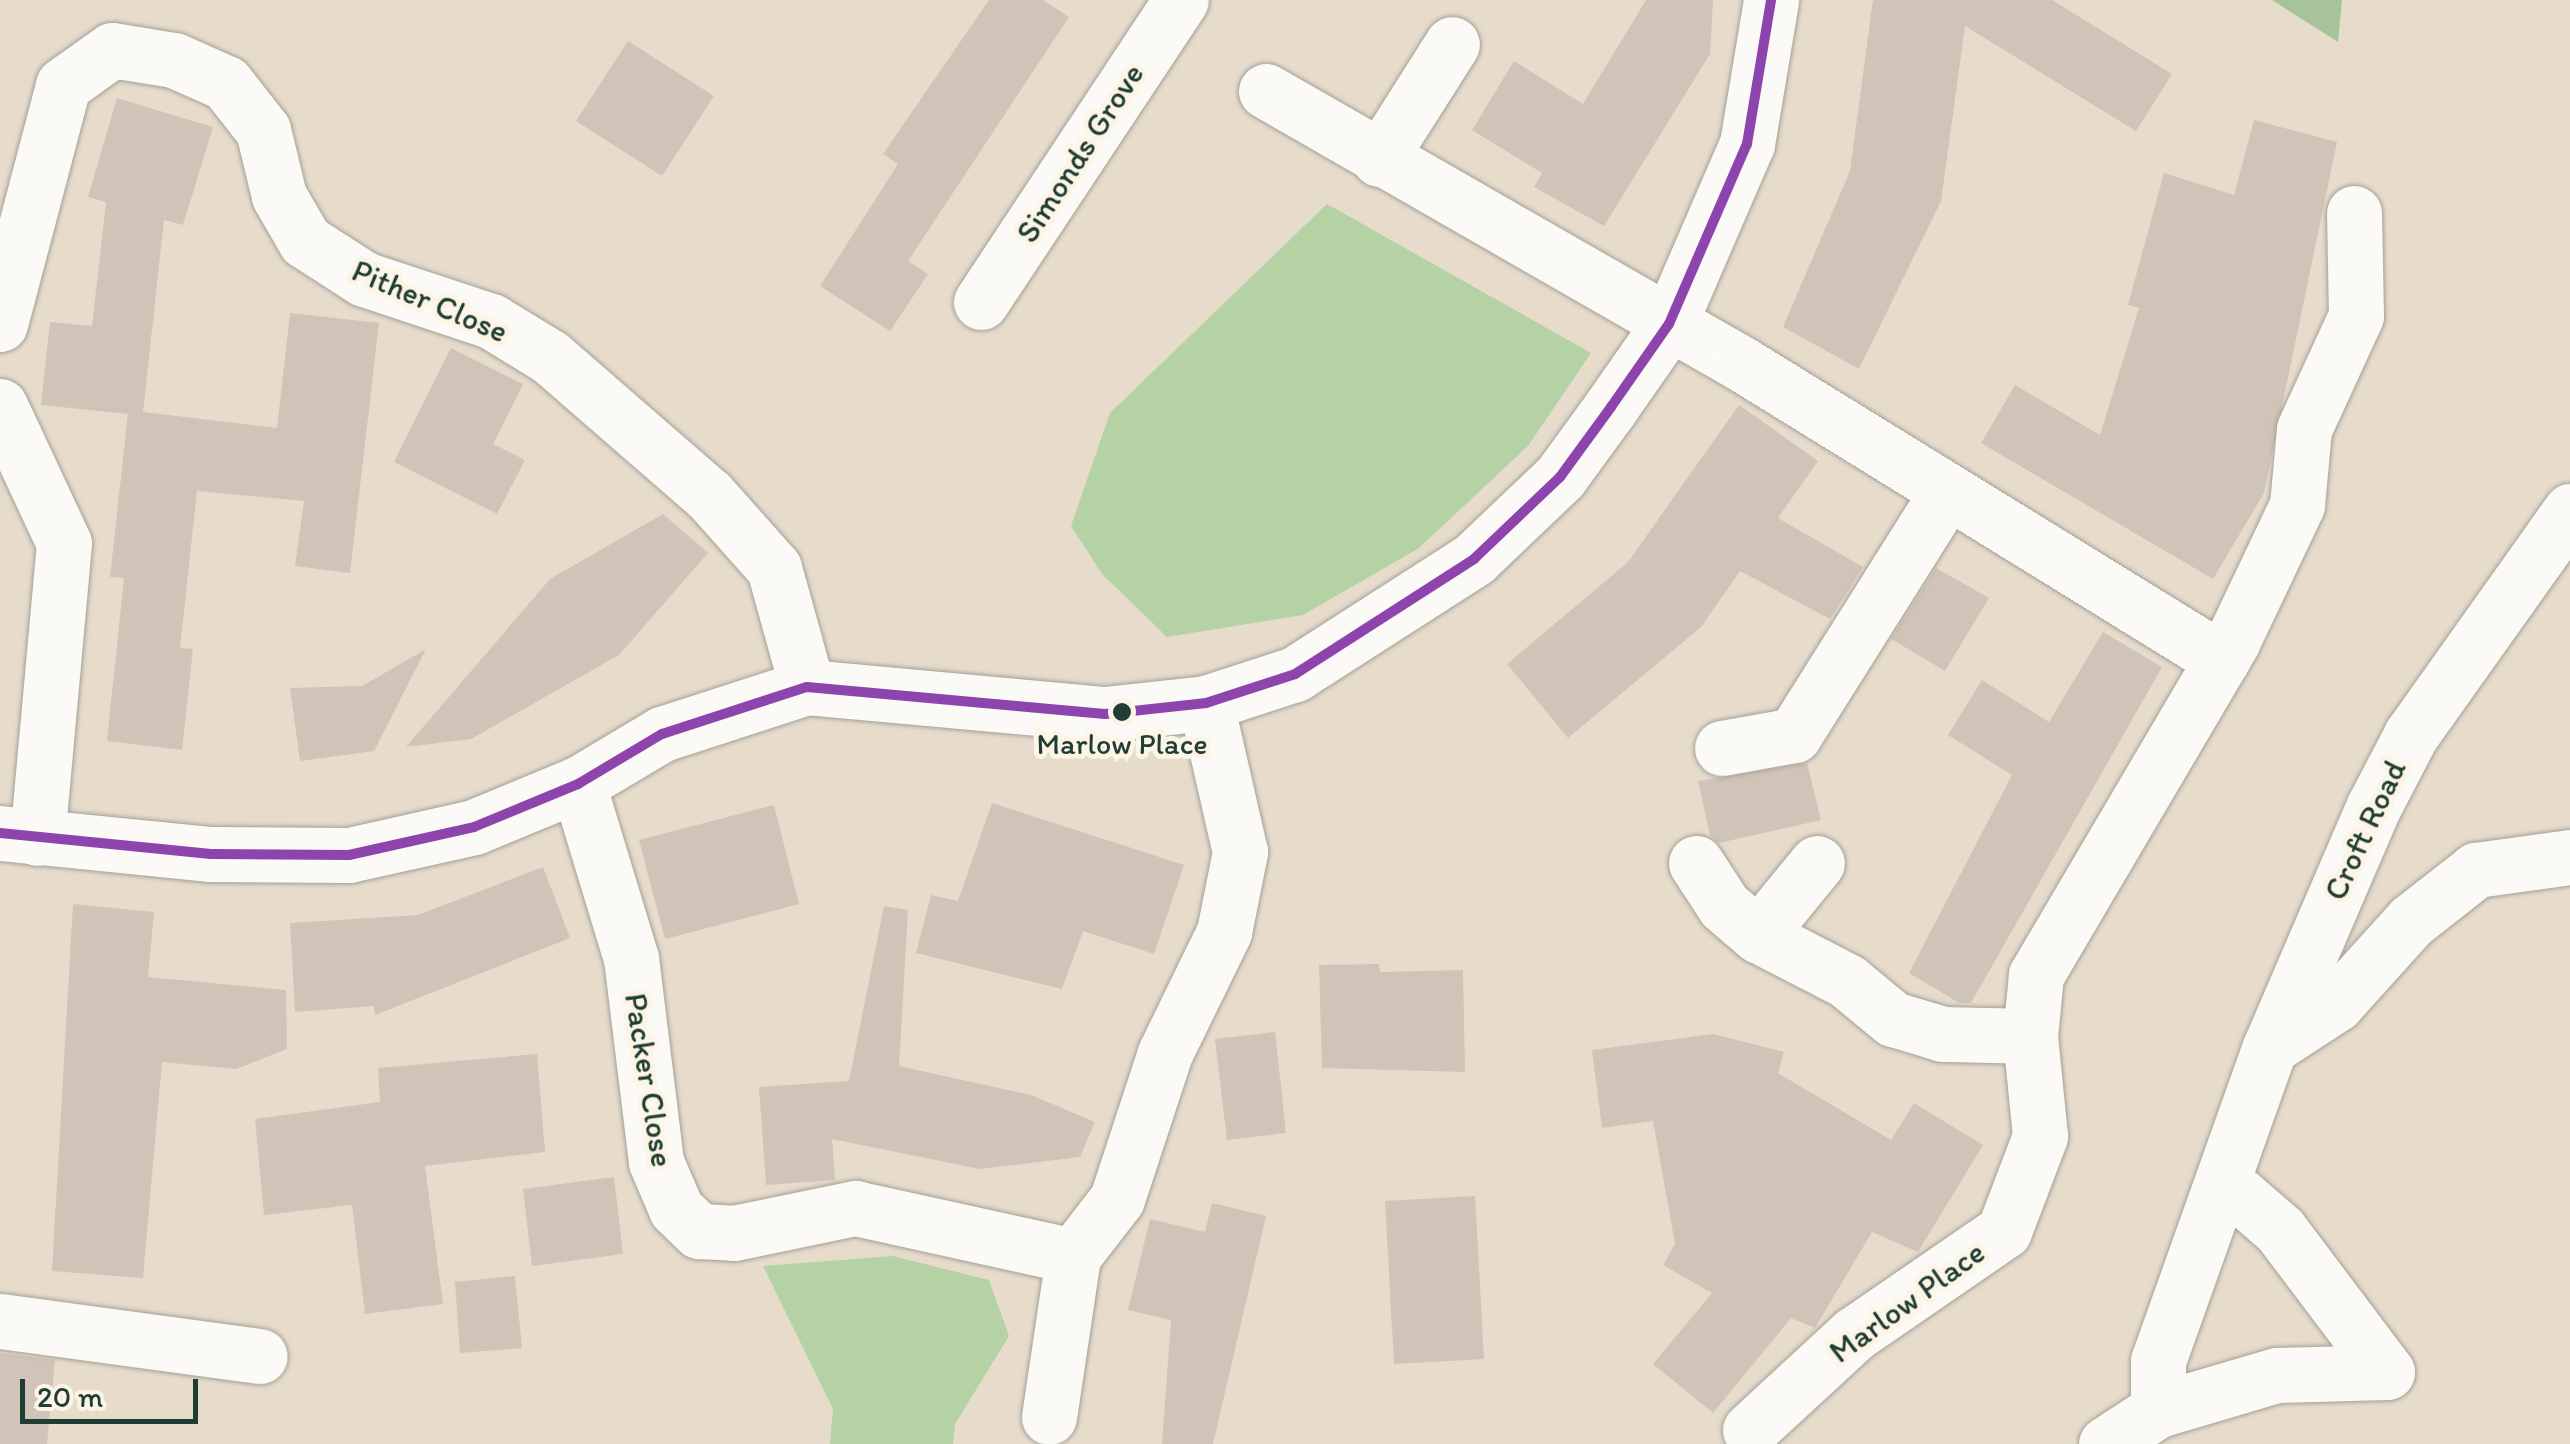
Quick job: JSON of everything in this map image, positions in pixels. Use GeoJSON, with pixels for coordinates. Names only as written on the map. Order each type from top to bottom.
{"type":"FeatureCollection","features":[{"type":"Feature","properties":{"kind":"street"},"geometry":{"type":"LineString","coordinates":[[0,406],[64,543],[18,836],[349,855],[474,827],[578,784],[662,734],[807,687],[1047,712],[1206,703],[1294,674],[1474,559],[1560,477],[1668,324],[1747,144],[1770,0]]}},
{"type":"Feature","properties":{"kind":"street","name":"Simonds Grove"},"geometry":{"type":"LineString","coordinates":[[982,302],[1177,1]]}},
{"type":"Feature","properties":{"kind":"street"},"geometry":{"type":"LineString","coordinates":[[1379,160],[1452,44]]}},
{"type":"Feature","properties":{"kind":"street","name":"Pither Close"},"geometry":{"type":"LineString","coordinates":[[0,324],[64,85],[112,50],[174,60],[226,83],[263,130],[279,196],[306,241],[364,280],[490,322],[550,356],[710,495],[774,568],[807,687]]}},
{"type":"Feature","properties":{"kind":"street"},"geometry":{"type":"LineString","coordinates":[[1266,92],[1668,324],[2222,660]]}},
{"type":"Feature","properties":{"kind":"street","name":"Marlow Place"},"geometry":{"type":"LineString","coordinates":[[1750,1430],[1854,1334],[2004,1230],[2040,1136],[2030,1036],[2036,975],[2222,660],[2297,506],[2304,429],[2356,316],[2354,213]]}},
{"type":"Feature","properties":{"kind":"street"},"geometry":{"type":"LineString","coordinates":[[1722,748],[1794,735],[1947,492]]}},
{"type":"Feature","properties":{"kind":"street","name":"Croft Road"},"geometry":{"type":"LineString","coordinates":[[2158,1410],[2158,1361],[2228,1184],[2270,1046],[2411,735],[2570,510]]}},
{"type":"Feature","properties":{"kind":"street"},"geometry":{"type":"LineString","coordinates":[[1049,1417],[1073,1256],[1117,1199],[1165,1052],[1224,932],[1240,852],[1206,703]]}},
{"type":"Feature","properties":{"kind":"street","name":"Packer Close"},"geometry":{"type":"LineString","coordinates":[[578,784],[631,958],[656,1162],[676,1209],[699,1231],[734,1233],[855,1208],[1073,1256]]}},
{"type":"Feature","properties":{"kind":"street"},"geometry":{"type":"LineString","coordinates":[[2270,1046],[2336,1004],[2411,921],[2476,870],[2570,857]]}},
{"type":"Feature","properties":{"kind":"street"},"geometry":{"type":"LineString","coordinates":[[1696,864],[1724,906],[1758,935],[1847,980],[1892,1019],[1943,1034],[2030,1036]]}},
{"type":"Feature","properties":{"kind":"street"},"geometry":{"type":"LineString","coordinates":[[1758,935],[1816,864]]}},
{"type":"Feature","properties":{"kind":"street"},"geometry":{"type":"LineString","coordinates":[[2106,1444],[2158,1410],[2277,1375],[2387,1372],[2280,1230],[2228,1184]]}},
{"type":"Feature","properties":{"kind":"street"},"geometry":{"type":"LineString","coordinates":[[0,1321],[260,1356]]}},
{"type":"Feature","properties":{"kind":"green space"},"geometry":{"type":"Polygon","coordinates":[[[2272,0],[2342,0],[2338,42],[2272,0]]]}},
{"type":"Feature","properties":{"kind":"green space"},"geometry":{"type":"Polygon","coordinates":[[[1327,204],[1591,353],[1528,446],[1419,548],[1303,615],[1167,637],[1102,574],[1071,526],[1110,413],[1327,204]]]}},
{"type":"Feature","properties":{"kind":"green space"},"geometry":{"type":"Polygon","coordinates":[[[893,1256],[989,1280],[1009,1336],[955,1424],[953,1444],[830,1444],[833,1409],[763,1266],[893,1256]]]}},
{"type":"Feature","properties":{"kind":"building"},"geometry":{"type":"Polygon","coordinates":[[[989,0],[1043,0],[1069,17],[908,261],[928,274],[890,331],[820,286],[898,164],[883,154],[989,0]]]}},
{"type":"Feature","properties":{"kind":"building"},"geometry":{"type":"Polygon","coordinates":[[[1646,0],[1713,0],[1710,54],[1604,226],[1534,187],[1542,173],[1472,130],[1514,61],[1583,104],[1646,0]]]}},
{"type":"Feature","properties":{"kind":"building"},"geometry":{"type":"Polygon","coordinates":[[[1873,0],[2052,0],[2172,74],[2136,131],[1965,26],[1941,201],[1859,369],[1783,327],[1850,171],[1873,0]]]}},
{"type":"Feature","properties":{"kind":"building"},"geometry":{"type":"Polygon","coordinates":[[[628,41],[714,96],[662,176],[576,121],[628,41]]]}},
{"type":"Feature","properties":{"kind":"building"},"geometry":{"type":"Polygon","coordinates":[[[117,98],[213,127],[183,225],[164,220],[143,412],[277,428],[290,313],[379,323],[350,573],[295,566],[304,501],[197,491],[180,648],[193,649],[182,750],[107,741],[124,578],[110,577],[128,414],[41,405],[50,322],[92,326],[106,202],[88,197],[117,98]]]}},
{"type":"Feature","properties":{"kind":"building"},"geometry":{"type":"Polygon","coordinates":[[[2254,120],[2337,142],[2264,493],[2213,579],[1981,443],[2015,385],[2100,435],[2139,308],[2128,305],[2164,173],[2234,195],[2254,120]]]}},
{"type":"Feature","properties":{"kind":"building"},"geometry":{"type":"Polygon","coordinates":[[[451,348],[523,384],[493,444],[525,460],[497,514],[394,462],[451,348]]]}},
{"type":"Feature","properties":{"kind":"building"},"geometry":{"type":"Polygon","coordinates":[[[1739,405],[1818,461],[1778,518],[1863,567],[1830,619],[1740,571],[1701,627],[1568,738],[1507,664],[1628,562],[1739,405]]]}},
{"type":"Feature","properties":{"kind":"building"},"geometry":{"type":"Polygon","coordinates":[[[663,514],[708,553],[619,655],[471,739],[406,747],[550,579],[663,514]]]}},
{"type":"Feature","properties":{"kind":"building"},"geometry":{"type":"Polygon","coordinates":[[[1936,568],[1989,598],[1945,671],[1891,639],[1936,568]]]}},
{"type":"Feature","properties":{"kind":"building"},"geometry":{"type":"Polygon","coordinates":[[[2103,632],[2162,667],[1971,1003],[1959,1003],[1909,973],[2012,775],[1948,735],[1982,680],[2049,722],[2103,632]]]}},
{"type":"Feature","properties":{"kind":"building"},"geometry":{"type":"Polygon","coordinates":[[[426,649],[374,751],[300,761],[290,688],[362,686],[426,649]]]}},
{"type":"Feature","properties":{"kind":"building"},"geometry":{"type":"Polygon","coordinates":[[[1807,763],[1821,820],[1719,843],[1710,835],[1698,781],[1807,763]]]}},
{"type":"Feature","properties":{"kind":"building"},"geometry":{"type":"Polygon","coordinates":[[[992,803],[1184,865],[1154,954],[1083,931],[1062,989],[916,953],[931,895],[958,901],[992,803]]]}},
{"type":"Feature","properties":{"kind":"building"},"geometry":{"type":"Polygon","coordinates":[[[774,805],[799,904],[665,939],[639,840],[774,805]]]}},
{"type":"Feature","properties":{"kind":"building"},"geometry":{"type":"Polygon","coordinates":[[[543,867],[570,938],[375,1015],[374,1006],[295,1012],[290,923],[418,915],[543,867]]]}},
{"type":"Feature","properties":{"kind":"building"},"geometry":{"type":"Polygon","coordinates":[[[73,904],[154,912],[148,977],[286,990],[287,1049],[236,1069],[162,1062],[143,1278],[52,1271],[73,904]]]}},
{"type":"Feature","properties":{"kind":"building"},"geometry":{"type":"Polygon","coordinates":[[[884,906],[908,910],[899,1066],[1031,1095],[1095,1122],[1080,1157],[980,1169],[832,1139],[835,1180],[766,1185],[759,1087],[849,1081],[884,906]]]}},
{"type":"Feature","properties":{"kind":"building"},"geometry":{"type":"Polygon","coordinates":[[[1379,964],[1380,972],[1463,970],[1465,1072],[1322,1068],[1319,965],[1379,964]]]}},
{"type":"Feature","properties":{"kind":"building"},"geometry":{"type":"Polygon","coordinates":[[[1275,1032],[1286,1133],[1227,1140],[1215,1039],[1275,1032]]]}},
{"type":"Feature","properties":{"kind":"building"},"geometry":{"type":"Polygon","coordinates":[[[1713,1034],[1784,1052],[1778,1073],[1891,1140],[1914,1103],[1983,1145],[1918,1252],[1872,1232],[1815,1328],[1791,1318],[1713,1413],[1653,1364],[1712,1293],[1663,1265],[1675,1244],[1653,1121],[1602,1128],[1592,1050],[1713,1034]]]}},
{"type":"Feature","properties":{"kind":"building"},"geometry":{"type":"Polygon","coordinates":[[[537,1054],[545,1152],[425,1166],[443,1304],[365,1314],[352,1205],[264,1215],[255,1119],[380,1102],[378,1068],[537,1054]]]}},
{"type":"Feature","properties":{"kind":"building"},"geometry":{"type":"Polygon","coordinates":[[[614,1177],[623,1254],[532,1266],[523,1189],[614,1177]]]}},
{"type":"Feature","properties":{"kind":"building"},"geometry":{"type":"Polygon","coordinates":[[[1475,1196],[1484,1359],[1394,1364],[1385,1201],[1475,1196]]]}},
{"type":"Feature","properties":{"kind":"building"},"geometry":{"type":"Polygon","coordinates":[[[1212,1203],[1266,1216],[1213,1444],[1162,1444],[1171,1320],[1128,1310],[1150,1219],[1205,1232],[1212,1203]]]}},
{"type":"Feature","properties":{"kind":"building"},"geometry":{"type":"Polygon","coordinates":[[[515,1276],[522,1348],[460,1353],[455,1282],[515,1276]]]}},
{"type":"Feature","properties":{"kind":"building"},"geometry":{"type":"Polygon","coordinates":[[[0,1353],[55,1360],[47,1444],[0,1444],[0,1353]]]}},
{"type":"Feature","properties":{"kind":"transit line"},"geometry":{"type":"LineString","coordinates":[[0,833],[211,854],[349,855],[474,827],[578,784],[662,734],[807,687],[1105,714],[1206,703],[1295,674],[1474,559],[1560,477],[1611,407],[1669,324],[1747,144],[1771,0]]}},
{"type":"Feature","properties":{"kind":"place","name":"Marlow Place"},"geometry":{"type":"Point","coordinates":[1122,712]}}]}
